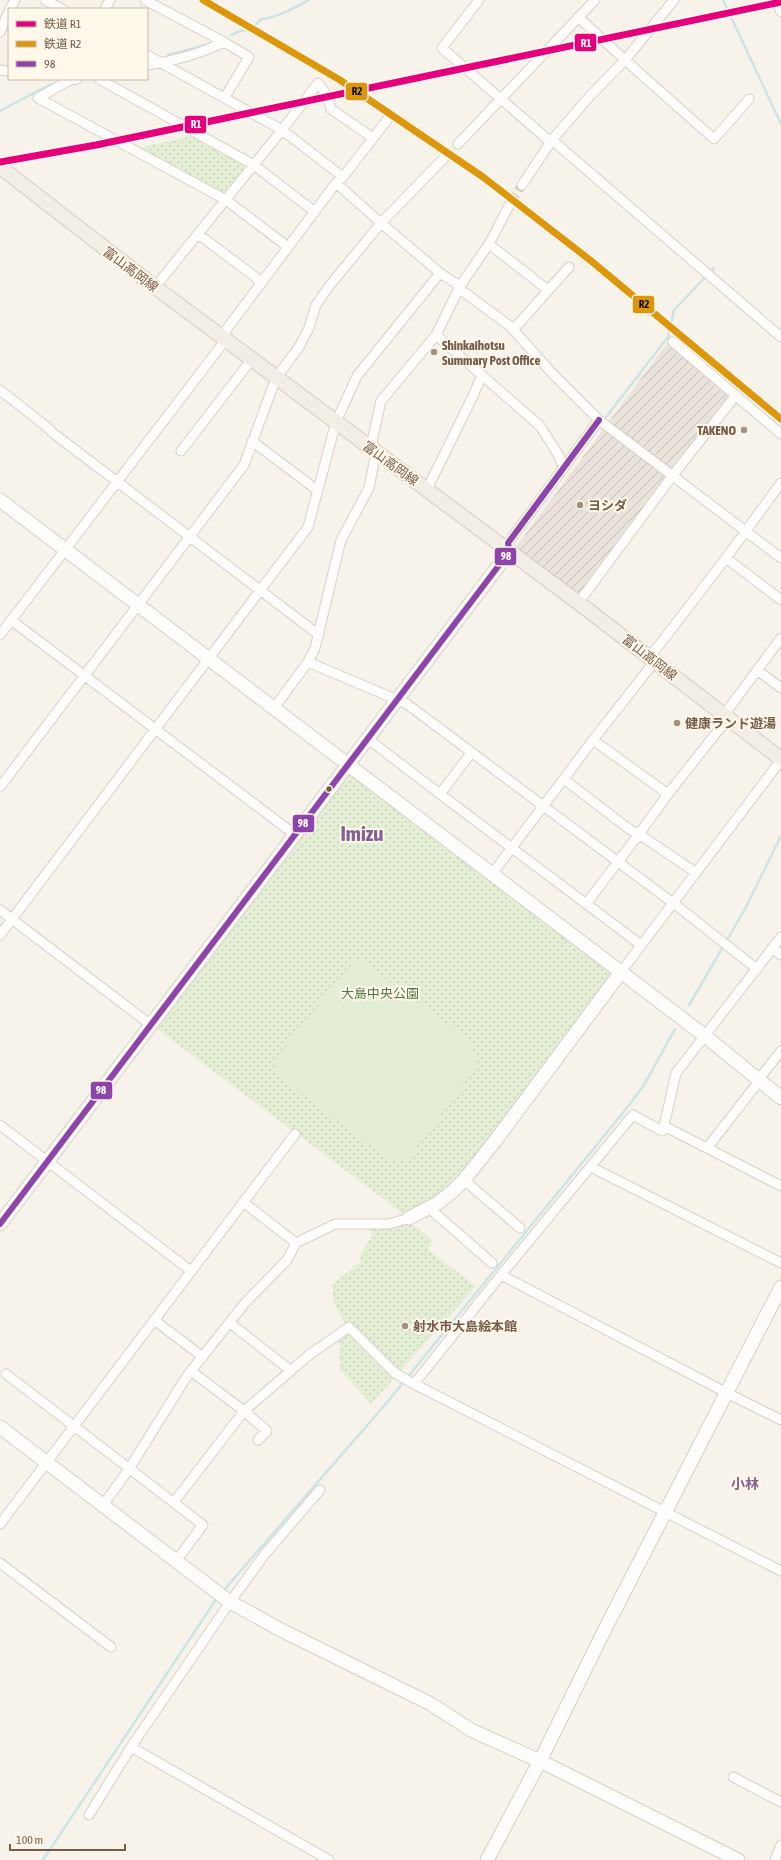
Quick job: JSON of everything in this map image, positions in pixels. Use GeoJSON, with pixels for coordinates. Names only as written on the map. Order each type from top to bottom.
{"type":"FeatureCollection","features":[{"type":"Feature","properties":{"kind":"main road","name":"富山高岡線"},"geometry":{"type":"LineString","coordinates":[[0,168],[276,378],[579,602],[781,760]]}},
{"type":"Feature","properties":{"kind":"street"},"geometry":{"type":"LineString","coordinates":[[45,0],[60,8]]}},
{"type":"Feature","properties":{"kind":"street"},"geometry":{"type":"LineString","coordinates":[[145,0],[249,57],[225,97]]}},
{"type":"Feature","properties":{"kind":"street"},"geometry":{"type":"LineString","coordinates":[[479,0],[442,48],[472,72],[546,138],[552,140],[781,337]]}},
{"type":"Feature","properties":{"kind":"street"},"geometry":{"type":"LineString","coordinates":[[458,144],[595,0]]}},
{"type":"Feature","properties":{"kind":"street"},"geometry":{"type":"LineString","coordinates":[[522,185],[552,140],[589,97],[624,60],[674,0]]}},
{"type":"Feature","properties":{"kind":"street"},"geometry":{"type":"LineString","coordinates":[[776,0],[781,12]]}},
{"type":"Feature","properties":{"kind":"street"},"geometry":{"type":"LineString","coordinates":[[0,32],[7,12]]}},
{"type":"Feature","properties":{"kind":"street"},"geometry":{"type":"LineString","coordinates":[[578,17],[624,60],[714,138],[749,99]]}},
{"type":"Feature","properties":{"kind":"street"},"geometry":{"type":"LineString","coordinates":[[148,66],[208,50],[224,42]]}},
{"type":"Feature","properties":{"kind":"street"},"geometry":{"type":"LineString","coordinates":[[148,56],[282,130],[344,177]]}},
{"type":"Feature","properties":{"kind":"street"},"geometry":{"type":"LineString","coordinates":[[70,80],[38,98],[226,200],[288,247]]}},
{"type":"Feature","properties":{"kind":"street"},"geometry":{"type":"LineString","coordinates":[[101,80],[254,165],[314,212]]}},
{"type":"Feature","properties":{"kind":"street"},"geometry":{"type":"LineString","coordinates":[[156,287],[318,83],[325,90],[330,101],[331,109],[373,138]]}},
{"type":"Feature","properties":{"kind":"street"},"geometry":{"type":"LineString","coordinates":[[0,635],[64,549],[224,342],[226,330],[314,212],[336,183],[344,177],[388,119]]}},
{"type":"Feature","properties":{"kind":"street"},"geometry":{"type":"LineString","coordinates":[[0,787],[244,465],[276,378],[299,347],[309,328],[316,306],[330,285],[381,223],[448,154]]}},
{"type":"Feature","properties":{"kind":"street"},"geometry":{"type":"LineString","coordinates":[[336,183],[381,223],[440,272],[460,286],[461,290],[513,330],[599,420],[781,558]]}},
{"type":"Feature","properties":{"kind":"street"},"geometry":{"type":"LineString","coordinates":[[274,708],[308,662],[315,648],[341,540],[369,488],[376,452],[372,441],[381,401],[436,335],[460,286],[489,244],[511,202]]}},
{"type":"Feature","properties":{"kind":"street"},"geometry":{"type":"LineString","coordinates":[[198,234],[262,282]]}},
{"type":"Feature","properties":{"kind":"street"},"geometry":{"type":"LineString","coordinates":[[489,244],[548,290]]}},
{"type":"Feature","properties":{"kind":"street"},"geometry":{"type":"LineString","coordinates":[[513,330],[568,267]]}},
{"type":"Feature","properties":{"kind":"street"},"geometry":{"type":"LineString","coordinates":[[0,935],[262,591],[308,527],[336,422],[357,376],[440,272]]}},
{"type":"Feature","properties":{"kind":"street"},"geometry":{"type":"LineString","coordinates":[[436,335],[540,426],[558,454],[563,467]]}},
{"type":"Feature","properties":{"kind":"street"},"geometry":{"type":"LineString","coordinates":[[673,342],[781,434]]}},
{"type":"Feature","properties":{"kind":"street"},"geometry":{"type":"LineString","coordinates":[[182,451],[252,359]]}},
{"type":"Feature","properties":{"kind":"street"},"geometry":{"type":"LineString","coordinates":[[426,489],[482,375]]}},
{"type":"Feature","properties":{"kind":"street"},"geometry":{"type":"LineString","coordinates":[[0,390],[190,538],[319,634]]}},
{"type":"Feature","properties":{"kind":"street"},"geometry":{"type":"LineString","coordinates":[[579,602],[673,475],[736,395]]}},
{"type":"Feature","properties":{"kind":"street"},"geometry":{"type":"LineString","coordinates":[[0,1224],[506,556],[509,549],[508,543],[599,420]]}},
{"type":"Feature","properties":{"kind":"street"},"geometry":{"type":"LineString","coordinates":[[252,441],[317,490]]}},
{"type":"Feature","properties":{"kind":"street"},"geometry":{"type":"LineString","coordinates":[[492,874],[564,780],[745,530],[781,483]]}},
{"type":"Feature","properties":{"kind":"street"},"geometry":{"type":"LineString","coordinates":[[0,500],[348,763],[705,1036],[781,1098]]}},
{"type":"Feature","properties":{"kind":"street"},"geometry":{"type":"LineString","coordinates":[[726,558],[781,600]]}},
{"type":"Feature","properties":{"kind":"street"},"geometry":{"type":"LineString","coordinates":[[11,620],[294,834]]}},
{"type":"Feature","properties":{"kind":"street"},"geometry":{"type":"LineString","coordinates":[[586,904],[726,716],[781,638]]}},
{"type":"Feature","properties":{"kind":"street"},"geometry":{"type":"LineString","coordinates":[[308,662],[407,704],[672,903],[757,969]]}},
{"type":"Feature","properties":{"kind":"street"},"geometry":{"type":"LineString","coordinates":[[757,670],[781,688]]}},
{"type":"Feature","properties":{"kind":"street"},"geometry":{"type":"LineString","coordinates":[[368,739],[641,945]]}},
{"type":"Feature","properties":{"kind":"street"},"geometry":{"type":"LineString","coordinates":[[593,740],[668,794]]}},
{"type":"Feature","properties":{"kind":"street"},"geometry":{"type":"LineString","coordinates":[[440,794],[472,753]]}},
{"type":"Feature","properties":{"kind":"street"},"geometry":{"type":"LineString","coordinates":[[103,1505],[129,1469],[191,1371],[245,1303],[287,1260],[296,1243],[335,1224],[388,1224],[409,1218],[429,1208],[453,1191],[464,1180],[500,1135],[695,872],[781,760]]}},
{"type":"Feature","properties":{"kind":"street"},"geometry":{"type":"LineString","coordinates":[[564,780],[629,829],[639,834],[695,872]]}},
{"type":"Feature","properties":{"kind":"street"},"geometry":{"type":"LineString","coordinates":[[0,910],[151,1024]]}},
{"type":"Feature","properties":{"kind":"street"},"geometry":{"type":"LineString","coordinates":[[781,937],[676,1073],[664,1126],[781,1186]]}},
{"type":"Feature","properties":{"kind":"street"},"geometry":{"type":"LineString","coordinates":[[772,948],[781,955]]}},
{"type":"Feature","properties":{"kind":"street"},"geometry":{"type":"LineString","coordinates":[[707,1148],[781,1051]]}},
{"type":"Feature","properties":{"kind":"street"},"geometry":{"type":"LineString","coordinates":[[414,1384],[501,1275],[633,1115],[662,1131]]}},
{"type":"Feature","properties":{"kind":"street"},"geometry":{"type":"LineString","coordinates":[[0,1125],[191,1270]]}},
{"type":"Feature","properties":{"kind":"street"},"geometry":{"type":"LineString","coordinates":[[0,1524],[295,1134]]}},
{"type":"Feature","properties":{"kind":"street"},"geometry":{"type":"LineString","coordinates":[[591,1167],[781,1263]]}},
{"type":"Feature","properties":{"kind":"street"},"geometry":{"type":"LineString","coordinates":[[464,1180],[520,1228]]}},
{"type":"Feature","properties":{"kind":"street"},"geometry":{"type":"LineString","coordinates":[[243,1202],[296,1243]]}},
{"type":"Feature","properties":{"kind":"street"},"geometry":{"type":"LineString","coordinates":[[429,1208],[492,1263]]}},
{"type":"Feature","properties":{"kind":"street"},"geometry":{"type":"LineString","coordinates":[[501,1275],[726,1393],[781,1420]]}},
{"type":"Feature","properties":{"kind":"street"},"geometry":{"type":"LineString","coordinates":[[487,1860],[540,1761],[665,1512],[781,1287]]}},
{"type":"Feature","properties":{"kind":"street"},"geometry":{"type":"LineString","coordinates":[[154,1320],[203,1356]]}},
{"type":"Feature","properties":{"kind":"street"},"geometry":{"type":"LineString","coordinates":[[230,1323],[290,1370]]}},
{"type":"Feature","properties":{"kind":"street"},"geometry":{"type":"LineString","coordinates":[[174,1502],[244,1411],[290,1370],[349,1327],[395,1373],[414,1384],[781,1571]]}},
{"type":"Feature","properties":{"kind":"street"},"geometry":{"type":"LineString","coordinates":[[191,1371],[244,1411],[266,1431],[258,1440]]}},
{"type":"Feature","properties":{"kind":"street"},"geometry":{"type":"LineString","coordinates":[[6,1374],[203,1525],[176,1561]]}},
{"type":"Feature","properties":{"kind":"street"},"geometry":{"type":"LineString","coordinates":[[0,1427],[230,1602],[281,1630],[431,1704],[471,1730],[540,1761],[738,1860]]}},
{"type":"Feature","properties":{"kind":"street"},"geometry":{"type":"LineString","coordinates":[[89,1815],[131,1747],[230,1602],[265,1554],[320,1490]]}},
{"type":"Feature","properties":{"kind":"street"},"geometry":{"type":"LineString","coordinates":[[0,1564],[111,1647]]}},
{"type":"Feature","properties":{"kind":"street"},"geometry":{"type":"LineString","coordinates":[[131,1747],[329,1860]]}},
{"type":"Feature","properties":{"kind":"street"},"geometry":{"type":"LineString","coordinates":[[733,1777],[781,1802]]}},
{"type":"Feature","properties":{"kind":"street"},"geometry":{"type":"LineString","coordinates":[[775,1860],[781,1845]]}},
{"type":"Feature","properties":{"kind":"shaded area"},"geometry":{"type":"Polygon","coordinates":[[[668,342],[730,397],[580,596],[516,547],[668,342]]]}},
{"type":"Feature","properties":{"kind":"green space"},"geometry":{"type":"Polygon","coordinates":[[[191,136],[247,166],[246,170],[229,192],[223,194],[140,148],[191,136]]]}},
{"type":"Feature","properties":{"kind":"green space","name":"大島中央公園"},"geometry":{"type":"Polygon","coordinates":[[[348,765],[620,972],[453,1191],[409,1218],[152,1025],[348,765]]]}},
{"type":"Feature","properties":{"kind":"green space"},"geometry":{"type":"Polygon","coordinates":[[[354,961],[362,961],[466,1038],[475,1053],[475,1069],[407,1160],[392,1162],[276,1074],[277,1057],[354,961]]]}},
{"type":"Feature","properties":{"kind":"green space"},"geometry":{"type":"Polygon","coordinates":[[[409,1221],[432,1240],[428,1250],[476,1286],[371,1404],[340,1369],[339,1353],[341,1346],[336,1340],[349,1331],[333,1300],[333,1284],[362,1261],[359,1257],[372,1236],[368,1228],[409,1221]]]}},
{"type":"Feature","properties":{"kind":"waterway"},"geometry":{"type":"LineString","coordinates":[[231,35],[243,30],[249,32],[261,19],[279,15],[309,0]]}},
{"type":"Feature","properties":{"kind":"waterway"},"geometry":{"type":"LineString","coordinates":[[723,0],[781,124]]}},
{"type":"Feature","properties":{"kind":"waterway"},"geometry":{"type":"LineString","coordinates":[[168,55],[206,45]]}},
{"type":"Feature","properties":{"kind":"waterway"},"geometry":{"type":"LineString","coordinates":[[0,111],[51,84]]}},
{"type":"Feature","properties":{"kind":"waterway"},"geometry":{"type":"LineString","coordinates":[[603,421],[668,337],[674,310],[714,268]]}},
{"type":"Feature","properties":{"kind":"waterway"},"geometry":{"type":"LineString","coordinates":[[727,940],[746,907],[781,836]]}},
{"type":"Feature","properties":{"kind":"waterway"},"geometry":{"type":"LineString","coordinates":[[689,1005],[723,947]]}},
{"type":"Feature","properties":{"kind":"waterway"},"geometry":{"type":"LineString","coordinates":[[223,1591],[384,1406],[626,1109],[644,1085],[675,1029]]}},
{"type":"Feature","properties":{"kind":"waterway"},"geometry":{"type":"LineString","coordinates":[[43,1860],[217,1598]]}},
{"type":"Feature","properties":{"kind":"tunnel"},"geometry":{"type":"LineString","coordinates":[[511,202],[522,185]]}},
{"type":"Feature","properties":{"kind":"railway"},"geometry":{"type":"LineString","coordinates":[[203,0],[340,80],[483,177],[590,260],[781,419]]}},
{"type":"Feature","properties":{"kind":"rail line","name":"R2"},"geometry":{"type":"LineString","coordinates":[[203,0],[340,80],[483,177],[590,260],[781,419]]}},
{"type":"Feature","properties":{"kind":"rail line","name":"R1"},"geometry":{"type":"LineString","coordinates":[[0,162],[96,145],[781,2]]}},
{"type":"Feature","properties":{"kind":"transit line","name":"98"},"geometry":{"type":"LineString","coordinates":[[0,1224],[506,556],[509,549],[508,543],[599,420]]}},
{"type":"Feature","properties":{"kind":"place","name":"Shinkaihotsu Summary Post Office"},"geometry":{"type":"Point","coordinates":[434,352]}},
{"type":"Feature","properties":{"kind":"place","name":"TAKENO"},"geometry":{"type":"Point","coordinates":[744,430]}},
{"type":"Feature","properties":{"kind":"place","name":"ヨシダ"},"geometry":{"type":"Point","coordinates":[580,505]}},
{"type":"Feature","properties":{"kind":"place","name":"健康ランド遊湯"},"geometry":{"type":"Point","coordinates":[677,723]}},
{"type":"Feature","properties":{"kind":"place","name":"射水市大島絵本館"},"geometry":{"type":"Point","coordinates":[405,1326]}},
{"type":"Feature","properties":{"kind":"district","name":"Imizu"},"geometry":{"type":"Point","coordinates":[362,834]}},
{"type":"Feature","properties":{"kind":"district","name":"小林"},"geometry":{"type":"Point","coordinates":[745,1484]}}]}
